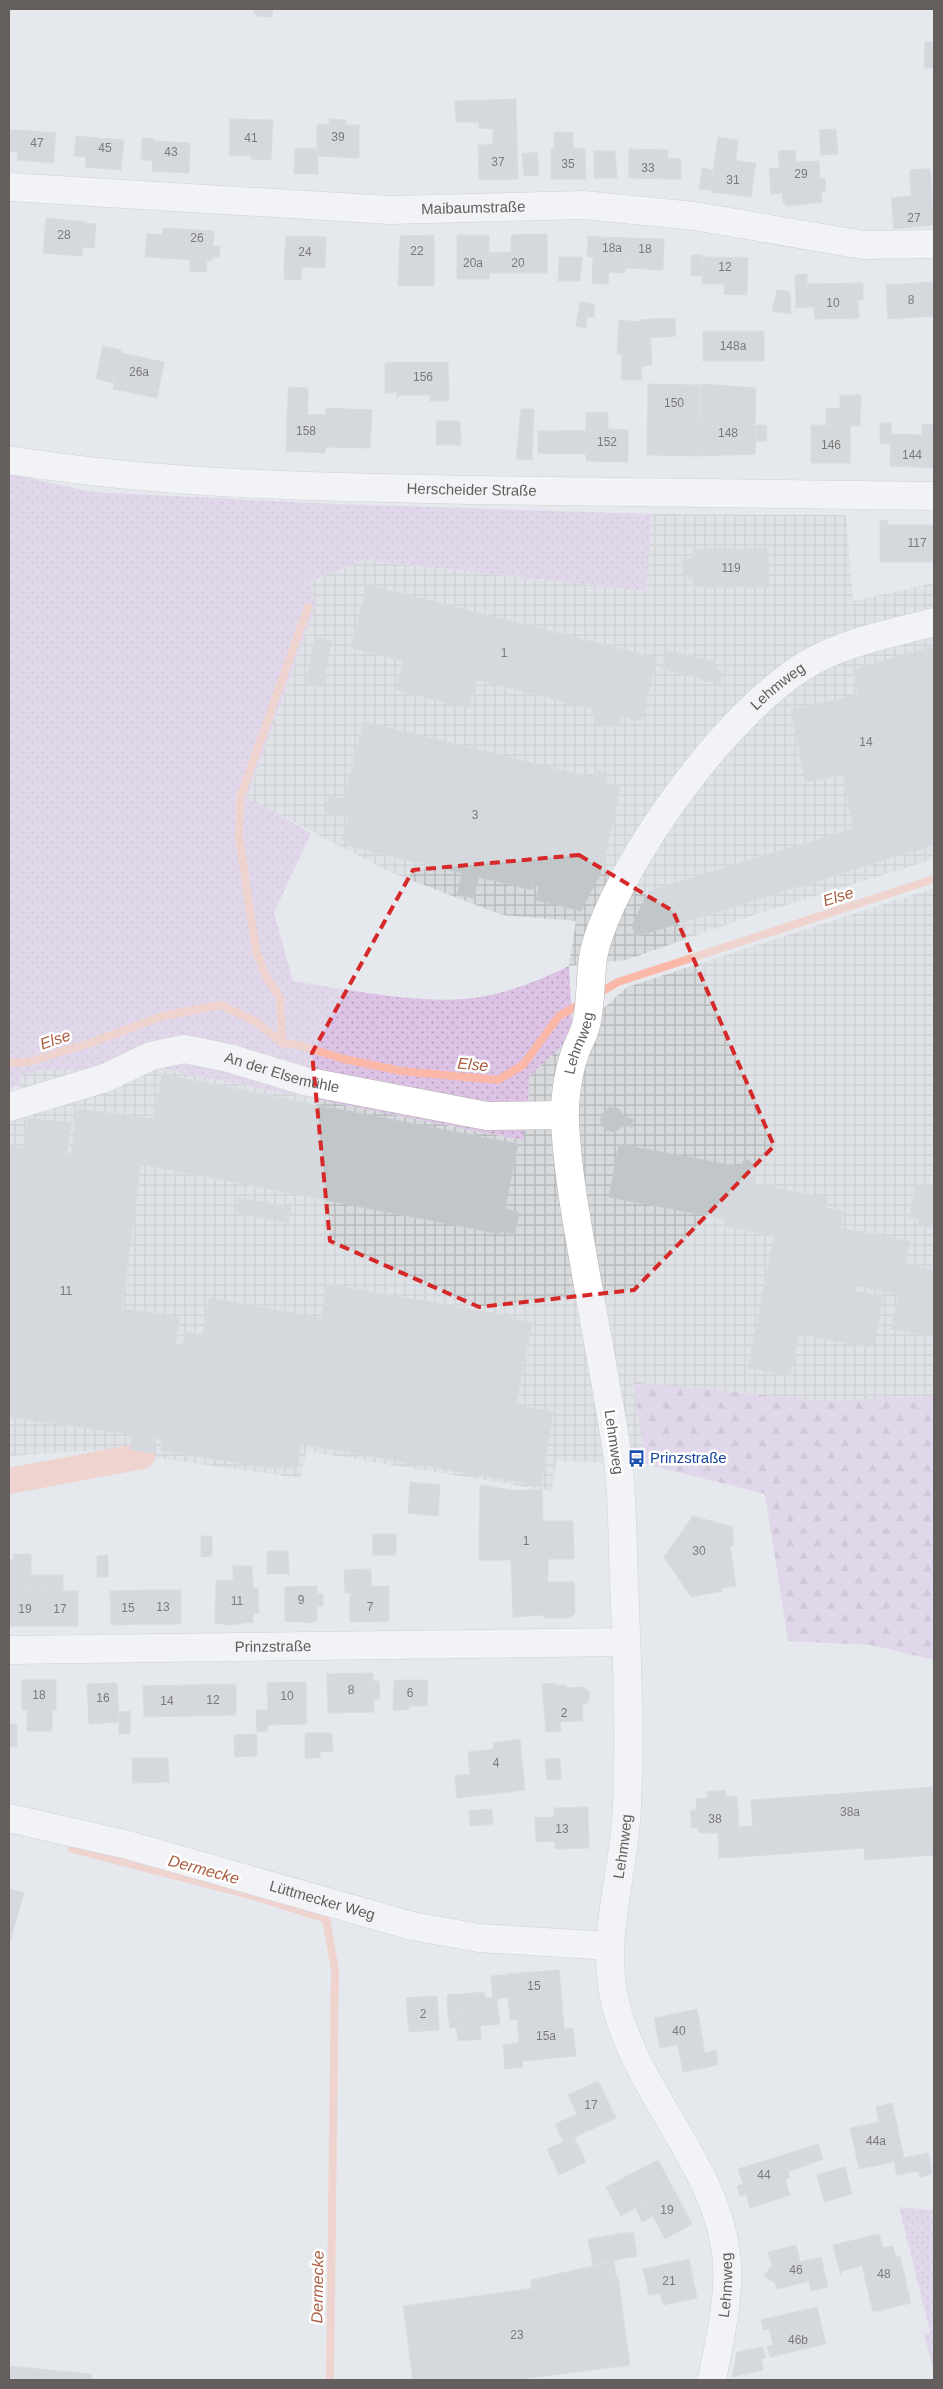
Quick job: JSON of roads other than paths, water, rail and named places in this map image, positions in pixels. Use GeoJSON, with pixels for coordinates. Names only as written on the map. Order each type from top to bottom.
{"type":"FeatureCollection","features":[{"type":"Feature","properties":{"kind":"street","name":"Maibaumstraße"},"geometry":{"type":"LineString","coordinates":[[9,188],[390,210],[583,205],[694,216],[863,245],[934,244]]}},
{"type":"Feature","properties":{"kind":"street","name":"Herscheider Straße"},"geometry":{"type":"LineString","coordinates":[[9,460],[57,468],[160,478],[278,486],[934,496]]}},
{"type":"Feature","properties":{"kind":"street","name":"Lehmweg"},"geometry":{"type":"LineString","coordinates":[[712,2380],[725,2310],[726,2262],[722,2236],[714,2207],[701,2180],[682,2141],[641,2071],[624,2034],[612,1989],[610,1936],[627,1810],[626,1642],[618,1459],[573,1200],[564,1115],[572,1057],[586,1026],[592,971],[599,934],[612,903],[644,844],[684,786],[728,733],[772,691],[804,666],[844,646],[934,622]]}},
{"type":"Feature","properties":{"kind":"street","name":"An der Elsemühle"},"geometry":{"type":"LineString","coordinates":[[9,1107],[105,1078],[151,1056],[184,1049],[229,1058],[304,1081],[478,1114],[564,1115]]}},
{"type":"Feature","properties":{"kind":"street","name":"Prinzstraße"},"geometry":{"type":"LineString","coordinates":[[9,1650],[626,1642]]}},
{"type":"Feature","properties":{"kind":"street","name":"Lüttmecker Weg"},"geometry":{"type":"LineString","coordinates":[[9,1818],[128,1845],[412,1926],[479,1938],[610,1936]]}},
{"type":"Feature","properties":{"kind":"waterway"},"geometry":{"type":"LineString","coordinates":[[282,1043],[280,998],[266,976],[256,951],[239,837],[240,798],[308,607]]}},
{"type":"Feature","properties":{"kind":"waterway","name":"Else"},"geometry":{"type":"LineString","coordinates":[[597,994],[618,982],[934,879]]}},
{"type":"Feature","properties":{"kind":"waterway","name":"Else"},"geometry":{"type":"LineString","coordinates":[[9,1063],[28,1062],[90,1043],[163,1016],[220,1005],[255,1021],[282,1043],[298,1045],[344,1059],[401,1071],[498,1080],[523,1065],[559,1016],[582,1003]]}},
{"type":"Feature","properties":{"kind":"waterway"},"geometry":{"type":"LineString","coordinates":[[9,1481],[142,1456]]}},
{"type":"Feature","properties":{"kind":"waterway","name":"Dermecke"},"geometry":{"type":"LineString","coordinates":[[72,1849],[257,1897],[326,1919],[335,1970],[330,2380]]}},
{"type":"Feature","properties":{"kind":"place","name":"Prinzstraße"},"geometry":{"type":"Point","coordinates":[636,1458]}}]}
